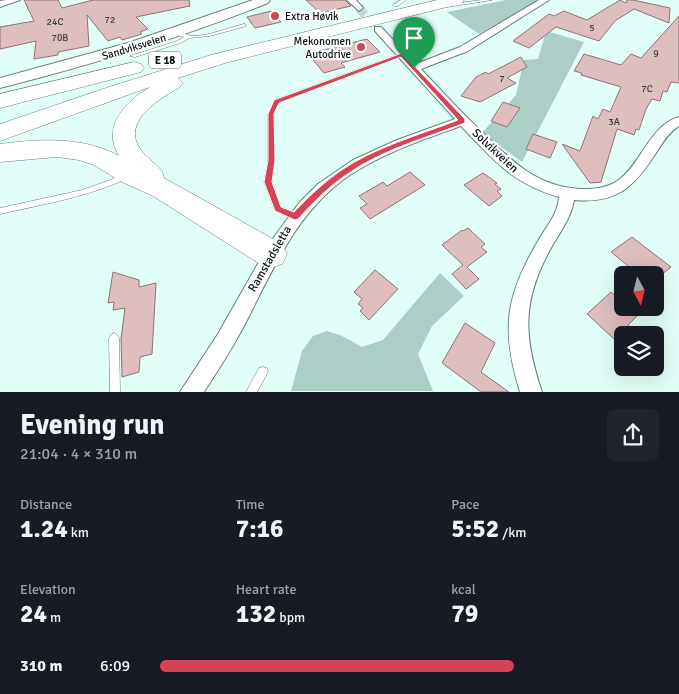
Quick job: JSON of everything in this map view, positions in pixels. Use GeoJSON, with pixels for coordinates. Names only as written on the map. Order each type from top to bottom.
{"type":"FeatureCollection","features":[{"type":"Feature","properties":{"kind":"highway","name":"E 18"},"geometry":{"type":"LineString","coordinates":[[0,133],[116,91],[333,25],[407,4],[456,0]]}},
{"type":"Feature","properties":{"kind":"highway","name":"E 18"},"geometry":{"type":"LineString","coordinates":[[0,101],[333,25]]}},
{"type":"Feature","properties":{"kind":"highway","name":"E 18"},"geometry":{"type":"LineString","coordinates":[[163,189],[134,160],[125,147],[124,132],[129,117],[140,104],[155,93],[242,52]]}},
{"type":"Feature","properties":{"kind":"highway","name":"E 18"},"geometry":{"type":"LineString","coordinates":[[0,153],[44,148],[69,149],[103,159],[129,174],[163,189],[271,254]]}},
{"type":"Feature","properties":{"kind":"main road","name":"Sandviksveien"},"geometry":{"type":"LineString","coordinates":[[0,83],[182,35],[264,0]]}},
{"type":"Feature","properties":{"kind":"street"},"geometry":{"type":"LineString","coordinates":[[0,4],[16,0]]}},
{"type":"Feature","properties":{"kind":"street"},"geometry":{"type":"LineString","coordinates":[[351,0],[359,8]]}},
{"type":"Feature","properties":{"kind":"street"},"geometry":{"type":"LineString","coordinates":[[414,68],[464,49],[545,0]]}},
{"type":"Feature","properties":{"kind":"street","name":"Solvikveien"},"geometry":{"type":"LineString","coordinates":[[378,28],[463,121],[513,170],[545,187],[566,194],[592,194],[616,189],[633,177],[665,132],[679,121]]}},
{"type":"Feature","properties":{"kind":"street","name":"Ramstadsletta"},"geometry":{"type":"LineString","coordinates":[[191,392],[225,342],[271,254],[295,216],[317,194],[344,172],[388,149],[463,121]]}},
{"type":"Feature","properties":{"kind":"street"},"geometry":{"type":"LineString","coordinates":[[532,392],[522,364],[516,324],[522,292],[540,253],[567,207],[566,194]]}},
{"type":"Feature","properties":{"kind":"lane"},"geometry":{"type":"LineString","coordinates":[[407,4],[490,0]]}},
{"type":"Feature","properties":{"kind":"lane"},"geometry":{"type":"LineString","coordinates":[[133,56],[179,42],[182,35],[196,37],[244,25]]}},
{"type":"Feature","properties":{"kind":"lane"},"geometry":{"type":"LineString","coordinates":[[295,216],[278,209],[268,182],[271,160],[271,114],[276,101],[402,55]]}},
{"type":"Feature","properties":{"kind":"lane"},"geometry":{"type":"LineString","coordinates":[[0,211],[91,190],[113,183],[129,174]]}},
{"type":"Feature","properties":{"kind":"lane"},"geometry":{"type":"LineString","coordinates":[[114,338],[115,392]]}},
{"type":"Feature","properties":{"kind":"lane"},"geometry":{"type":"LineString","coordinates":[[251,392],[263,372]]}},
{"type":"Feature","properties":{"kind":"green space"},"geometry":{"type":"Polygon","coordinates":[[[506,0],[539,0],[479,34],[447,12],[506,0]]]}},
{"type":"Feature","properties":{"kind":"green space"},"geometry":{"type":"Polygon","coordinates":[[[546,31],[584,42],[522,162],[482,133],[516,95],[524,60],[538,59],[546,31]]]}},
{"type":"Feature","properties":{"kind":"green space"},"geometry":{"type":"Polygon","coordinates":[[[440,273],[464,296],[432,326],[418,354],[433,391],[291,391],[302,351],[313,336],[327,331],[342,336],[362,347],[383,340],[440,273]]]}},
{"type":"Feature","properties":{"kind":"building"},"geometry":{"type":"Polygon","coordinates":[[[24,0],[58,0],[62,8],[93,0],[189,0],[190,6],[136,17],[148,29],[140,32],[142,34],[122,40],[120,37],[108,41],[87,15],[89,46],[58,52],[58,55],[34,59],[36,41],[0,49],[0,27],[34,21],[24,0]]]}},
{"type":"Feature","properties":{"kind":"building"},"geometry":{"type":"Polygon","coordinates":[[[306,0],[345,0],[351,6],[320,13],[306,0]]]}},
{"type":"Feature","properties":{"kind":"building"},"geometry":{"type":"Polygon","coordinates":[[[620,0],[626,3],[627,0],[633,0],[670,8],[669,23],[634,9],[615,21],[599,41],[556,27],[529,48],[513,41],[549,14],[554,16],[564,11],[587,20],[620,0]]]}},
{"type":"Feature","properties":{"kind":"building"},"geometry":{"type":"Polygon","coordinates":[[[271,11],[281,22],[255,28],[247,17],[271,11]]]}},
{"type":"Feature","properties":{"kind":"building"},"geometry":{"type":"Polygon","coordinates":[[[679,16],[679,83],[671,82],[667,92],[663,91],[660,101],[652,99],[646,109],[639,130],[636,129],[634,135],[617,129],[601,182],[590,183],[562,144],[580,151],[593,116],[598,119],[603,109],[610,112],[621,87],[581,75],[582,73],[574,71],[584,54],[621,65],[631,54],[641,58],[679,16]]]}},
{"type":"Feature","properties":{"kind":"building"},"geometry":{"type":"Polygon","coordinates":[[[367,39],[380,52],[341,63],[345,67],[324,73],[308,54],[367,39]]]}},
{"type":"Feature","properties":{"kind":"building"},"geometry":{"type":"Polygon","coordinates":[[[521,57],[527,67],[507,78],[516,83],[480,102],[461,96],[476,77],[486,72],[488,74],[521,57]]]}},
{"type":"Feature","properties":{"kind":"building"},"geometry":{"type":"Polygon","coordinates":[[[503,102],[520,108],[507,127],[491,121],[503,102]]]}},
{"type":"Feature","properties":{"kind":"building"},"geometry":{"type":"Polygon","coordinates":[[[533,134],[557,142],[550,158],[526,149],[533,134]]]}},
{"type":"Feature","properties":{"kind":"building"},"geometry":{"type":"Polygon","coordinates":[[[410,172],[425,185],[370,219],[360,208],[367,204],[359,196],[383,182],[387,186],[410,172]]]}},
{"type":"Feature","properties":{"kind":"building"},"geometry":{"type":"Polygon","coordinates":[[[483,173],[497,183],[495,184],[501,189],[497,191],[502,196],[489,206],[464,185],[483,173]]]}},
{"type":"Feature","properties":{"kind":"building"},"geometry":{"type":"Polygon","coordinates":[[[468,228],[485,244],[481,247],[487,252],[467,267],[479,279],[466,289],[452,274],[463,265],[442,245],[462,230],[468,228]]]}},
{"type":"Feature","properties":{"kind":"building"},"geometry":{"type":"Polygon","coordinates":[[[632,237],[671,267],[664,273],[664,266],[628,266],[611,252],[632,237]]]}},
{"type":"Feature","properties":{"kind":"building"},"geometry":{"type":"Polygon","coordinates":[[[375,270],[398,289],[369,320],[360,311],[363,308],[358,304],[362,299],[354,292],[375,270]]]}},
{"type":"Feature","properties":{"kind":"building"},"geometry":{"type":"Polygon","coordinates":[[[113,272],[139,280],[139,287],[156,283],[152,354],[140,357],[139,372],[122,377],[121,339],[125,308],[113,310],[114,302],[108,303],[113,272]]]}},
{"type":"Feature","properties":{"kind":"building"},"geometry":{"type":"Polygon","coordinates":[[[611,292],[614,295],[614,316],[637,316],[629,326],[614,326],[614,339],[587,314],[611,292]]]}},
{"type":"Feature","properties":{"kind":"building"},"geometry":{"type":"Polygon","coordinates":[[[465,323],[495,343],[481,372],[509,392],[481,392],[442,363],[465,323]]]}},
{"type":"Feature","properties":{"kind":"tunnel"},"geometry":{"type":"LineString","coordinates":[[359,8],[378,29]]}},
{"type":"Feature","properties":{"kind":"place","name":"Extra Høvik"},"geometry":{"type":"Point","coordinates":[275,16]}},
{"type":"Feature","properties":{"kind":"place","name":"Mekonomen Autodrive"},"geometry":{"type":"Point","coordinates":[361,47]}},
{"type":"Feature","properties":{"kind":"route"},"geometry":{"type":"LineString","coordinates":[[402,55],[414,68],[463,121],[388,149],[344,172],[317,194],[295,216],[278,209],[268,182],[271,160],[271,114],[276,101],[402,55]]}}]}
